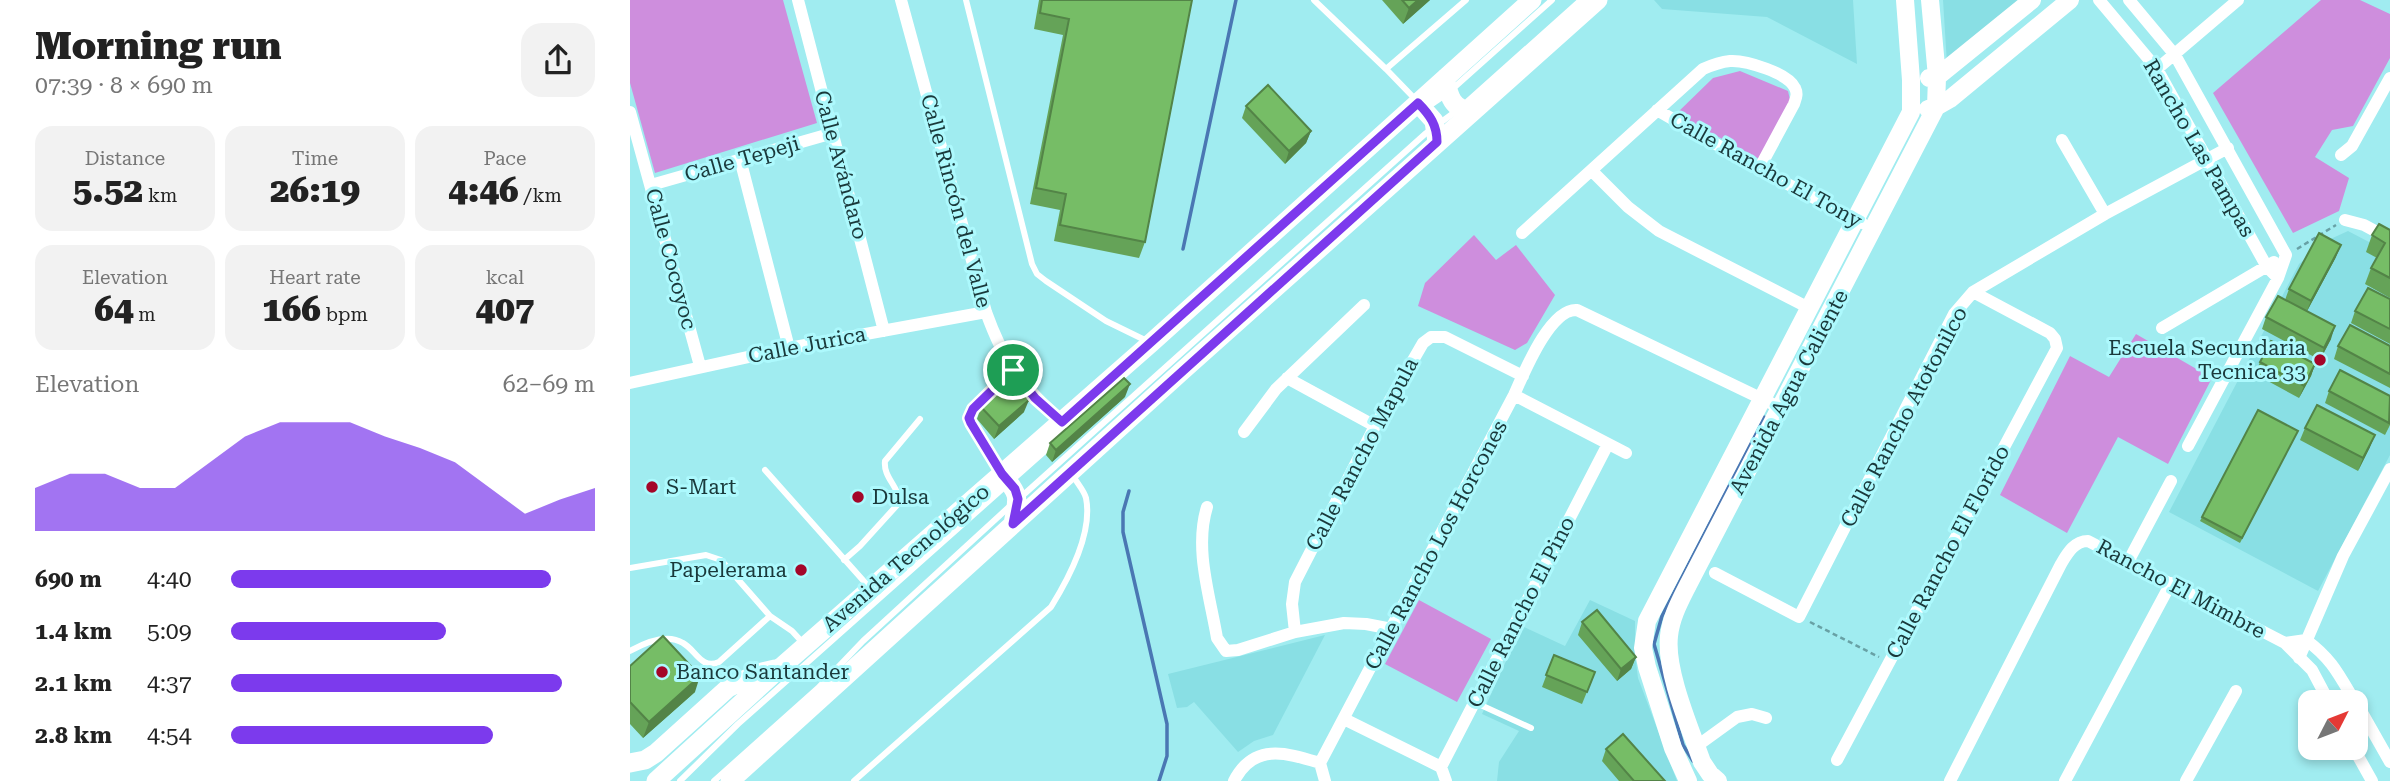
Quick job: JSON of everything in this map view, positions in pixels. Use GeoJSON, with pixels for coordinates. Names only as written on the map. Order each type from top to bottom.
{"type":"FeatureCollection","features":[{"type":"Feature","properties":{"kind":"main road","name":"Avenida Tecnológico"},"geometry":{"type":"LineString","coordinates":[[730,781],[1071,473],[1436,134],[1456,98],[1532,0]]}},
{"type":"Feature","properties":{"kind":"main road","name":"Avenida Tecnológico"},"geometry":{"type":"LineString","coordinates":[[656,781],[870,589],[1009,485],[1060,430],[1151,343],[1420,109],[1456,98],[1598,0]]}},
{"type":"Feature","properties":{"kind":"main road"},"geometry":{"type":"LineString","coordinates":[[1420,109],[1436,134]]}},
{"type":"Feature","properties":{"kind":"main road"},"geometry":{"type":"LineString","coordinates":[[1009,485],[1013,524]]}},
{"type":"Feature","properties":{"kind":"main road"},"geometry":{"type":"LineString","coordinates":[[630,762],[645,760],[656,753],[728,688],[758,673],[779,668]]}},
{"type":"Feature","properties":{"kind":"street","name":"Calle Avándaro"},"geometry":{"type":"LineString","coordinates":[[798,0],[884,331]]}},
{"type":"Feature","properties":{"kind":"street","name":"Calle Rincón del Valle"},"geometry":{"type":"LineString","coordinates":[[901,0],[986,312],[999,346],[1013,370],[1060,430]]}},
{"type":"Feature","properties":{"kind":"street","name":"Avenida Agua Caliente"},"geometry":{"type":"LineString","coordinates":[[1688,781],[1673,748],[1647,667],[1643,648],[1644,633],[1658,597],[1911,112],[1905,0]]}},
{"type":"Feature","properties":{"kind":"street","name":"Avenida Agua Caliente"},"geometry":{"type":"LineString","coordinates":[[1718,781],[1702,762],[1671,669],[1671,626],[1688,585],[1936,107],[1937,77],[1930,0]]}},
{"type":"Feature","properties":{"kind":"street"},"geometry":{"type":"LineString","coordinates":[[1911,80],[1937,77],[2032,0]]}},
{"type":"Feature","properties":{"kind":"street"},"geometry":{"type":"LineString","coordinates":[[1911,112],[1936,107],[1950,99],[2070,0]]}},
{"type":"Feature","properties":{"kind":"street","name":"Rancho Las Pampas"},"geometry":{"type":"LineString","coordinates":[[2099,0],[2157,69],[2267,267],[2278,278]]}},
{"type":"Feature","properties":{"kind":"street","name":"Rancho Las Pampas"},"geometry":{"type":"LineString","coordinates":[[2129,0],[2175,55],[2286,255]]}},
{"type":"Feature","properties":{"kind":"street"},"geometry":{"type":"LineString","coordinates":[[2157,69],[2238,0]]}},
{"type":"Feature","properties":{"kind":"street"},"geometry":{"type":"LineString","coordinates":[[1522,233],[1703,69],[1716,63],[1733,61],[1754,65],[1779,74],[1796,88],[1796,99],[1759,169]]}},
{"type":"Feature","properties":{"kind":"street"},"geometry":{"type":"LineString","coordinates":[[2341,155],[2352,146],[2390,78]]}},
{"type":"Feature","properties":{"kind":"street","name":"Calle Rancho El Tony"},"geometry":{"type":"LineString","coordinates":[[1657,110],[1759,169],[1874,229]]}},
{"type":"Feature","properties":{"kind":"street","name":"Calle Cocoyoc"},"geometry":{"type":"LineString","coordinates":[[630,112],[700,366]]}},
{"type":"Feature","properties":{"kind":"street","name":"Calle Tepeji"},"geometry":{"type":"LineString","coordinates":[[651,185],[833,133]]}},
{"type":"Feature","properties":{"kind":"street"},"geometry":{"type":"LineString","coordinates":[[2062,140],[2105,215]]}},
{"type":"Feature","properties":{"kind":"street","name":"Calle Rancho Atotonilco"},"geometry":{"type":"LineString","coordinates":[[1799,617],[1954,313],[1973,292],[2105,215],[2228,148]]}},
{"type":"Feature","properties":{"kind":"street"},"geometry":{"type":"LineString","coordinates":[[740,159],[789,348]]}},
{"type":"Feature","properties":{"kind":"street"},"geometry":{"type":"LineString","coordinates":[[1592,171],[1628,207],[1660,231],[1809,308]]}},
{"type":"Feature","properties":{"kind":"street"},"geometry":{"type":"LineString","coordinates":[[2345,220],[2364,225],[2390,239]]}},
{"type":"Feature","properties":{"kind":"street"},"geometry":{"type":"LineString","coordinates":[[2162,328],[2286,255]]}},
{"type":"Feature","properties":{"kind":"street"},"geometry":{"type":"LineString","coordinates":[[2188,446],[2278,278],[2286,255]]}},
{"type":"Feature","properties":{"kind":"street","name":"Calle Rancho El Florido"},"geometry":{"type":"LineString","coordinates":[[1838,760],[2054,354],[2057,343],[2050,333],[1973,292]]}},
{"type":"Feature","properties":{"kind":"street"},"geometry":{"type":"LineString","coordinates":[[1244,432],[1267,399],[1364,305]]}},
{"type":"Feature","properties":{"kind":"street","name":"Calle Rancho Los Horcones"},"geometry":{"type":"LineString","coordinates":[[1320,764],[1522,376],[1551,326],[1563,313],[1577,310],[1762,399]]}},
{"type":"Feature","properties":{"kind":"street","name":"Calle Jurica"},"geometry":{"type":"LineString","coordinates":[[630,383],[789,348],[986,312]]}},
{"type":"Feature","properties":{"kind":"street","name":"Calle Rancho Mapula"},"geometry":{"type":"LineString","coordinates":[[1295,632],[1292,595],[1295,582],[1374,426],[1420,346],[1431,337],[1445,337],[1522,376]]}},
{"type":"Feature","properties":{"kind":"street"},"geometry":{"type":"LineString","coordinates":[[1287,378],[1374,426]]}},
{"type":"Feature","properties":{"kind":"street"},"geometry":{"type":"LineString","coordinates":[[1514,395],[1626,453]]}},
{"type":"Feature","properties":{"kind":"street"},"geometry":{"type":"LineString","coordinates":[[1762,399],[1781,408]]}},
{"type":"Feature","properties":{"kind":"street","name":"Calle Rancho El Pino"},"geometry":{"type":"LineString","coordinates":[[1441,767],[1608,444]]}},
{"type":"Feature","properties":{"kind":"street"},"geometry":{"type":"LineString","coordinates":[[2298,658],[2343,556],[2390,469]]}},
{"type":"Feature","properties":{"kind":"street"},"geometry":{"type":"LineString","coordinates":[[2129,560],[2171,481]]}},
{"type":"Feature","properties":{"kind":"street"},"geometry":{"type":"LineString","coordinates":[[1207,507],[1202,523],[1201,542],[1217,638],[1226,651],[1238,650],[1295,632],[1354,622],[1392,629]]}},
{"type":"Feature","properties":{"kind":"street","name":"Rancho El Mimbre"},"geometry":{"type":"LineString","coordinates":[[1950,781],[2061,564],[2077,544],[2088,541],[2285,643],[2312,670],[2323,690]]}},
{"type":"Feature","properties":{"kind":"street"},"geometry":{"type":"LineString","coordinates":[[1715,573],[1799,617]]}},
{"type":"Feature","properties":{"kind":"street"},"geometry":{"type":"LineString","coordinates":[[2065,781],[2171,583]]}},
{"type":"Feature","properties":{"kind":"street"},"geometry":{"type":"LineString","coordinates":[[2306,640],[2331,661],[2348,690]]}},
{"type":"Feature","properties":{"kind":"street","name":"Rancho El Mimbre"},"geometry":{"type":"LineString","coordinates":[[2285,643],[2306,640]]}},
{"type":"Feature","properties":{"kind":"street"},"geometry":{"type":"LineString","coordinates":[[2186,781],[2236,691]]}},
{"type":"Feature","properties":{"kind":"street"},"geometry":{"type":"LineString","coordinates":[[1697,746],[1737,718],[1752,713],[1766,718]]}},
{"type":"Feature","properties":{"kind":"street"},"geometry":{"type":"LineString","coordinates":[[1344,719],[1441,767],[1446,781]]}},
{"type":"Feature","properties":{"kind":"street"},"geometry":{"type":"LineString","coordinates":[[2368,724],[2390,762]]}},
{"type":"Feature","properties":{"kind":"street"},"geometry":{"type":"LineString","coordinates":[[1234,781],[1251,760],[1267,754],[1287,753],[1320,764],[1325,781]]}},
{"type":"Feature","properties":{"kind":"street"},"geometry":{"type":"LineString","coordinates":[[2360,760],[2372,781]]}},
{"type":"Feature","properties":{"kind":"lane"},"geometry":{"type":"LineString","coordinates":[[965,0],[1032,264],[1037,274],[1106,321],[1151,343]]}},
{"type":"Feature","properties":{"kind":"lane"},"geometry":{"type":"LineString","coordinates":[[1314,0],[1386,69],[1420,109]]}},
{"type":"Feature","properties":{"kind":"lane"},"geometry":{"type":"LineString","coordinates":[[1386,69],[1466,0]]}},
{"type":"Feature","properties":{"kind":"lane"},"geometry":{"type":"LineString","coordinates":[[1456,98],[1552,0]]}},
{"type":"Feature","properties":{"kind":"lane"},"geometry":{"type":"LineString","coordinates":[[1456,98],[1581,0]]}},
{"type":"Feature","properties":{"kind":"lane"},"geometry":{"type":"LineString","coordinates":[[680,781],[738,724],[1009,485],[1436,134]]}},
{"type":"Feature","properties":{"kind":"lane"},"geometry":{"type":"LineString","coordinates":[[1009,485],[969,418],[973,409],[1013,370]]}},
{"type":"Feature","properties":{"kind":"lane"},"geometry":{"type":"LineString","coordinates":[[844,560],[899,503],[899,493],[884,469],[885,461],[920,419]]}},
{"type":"Feature","properties":{"kind":"lane"},"geometry":{"type":"LineString","coordinates":[[765,470],[870,589]]}},
{"type":"Feature","properties":{"kind":"lane"},"geometry":{"type":"LineString","coordinates":[[854,781],[1051,607],[1068,581],[1085,527],[1085,495],[1071,473]]}},
{"type":"Feature","properties":{"kind":"lane"},"geometry":{"type":"LineString","coordinates":[[714,781],[818,688],[1009,485]]}},
{"type":"Feature","properties":{"kind":"lane"},"geometry":{"type":"LineString","coordinates":[[630,568],[706,555],[714,556],[721,560],[770,616],[792,631],[805,646]]}},
{"type":"Feature","properties":{"kind":"lane"},"geometry":{"type":"LineString","coordinates":[[630,651],[656,640],[675,639],[684,643],[704,663],[712,665],[719,662],[770,616]]}},
{"type":"Feature","properties":{"kind":"lane"},"geometry":{"type":"LineString","coordinates":[[1474,702],[1531,728]]}},
{"type":"Feature","properties":{"kind":"path"},"geometry":{"type":"LineString","coordinates":[[2286,255],[2345,220]]}},
{"type":"Feature","properties":{"kind":"path"},"geometry":{"type":"LineString","coordinates":[[1799,617],[1888,662]]}},
{"type":"Feature","properties":{"kind":"shaded area"},"geometry":{"type":"Polygon","coordinates":[[[630,0],[783,0],[817,123],[655,173],[630,83],[630,0]]]}},
{"type":"Feature","properties":{"kind":"shaded area"},"geometry":{"type":"Polygon","coordinates":[[[1654,0],[1853,0],[1857,64],[1767,17],[1662,9],[1654,0]]]}},
{"type":"Feature","properties":{"kind":"shaded area"},"geometry":{"type":"Polygon","coordinates":[[[1943,0],[2020,0],[1947,64],[1943,0]]]}},
{"type":"Feature","properties":{"kind":"shaded area"},"geometry":{"type":"Polygon","coordinates":[[[2321,0],[2360,0],[2390,14],[2390,58],[2353,126],[2332,130],[2315,157],[2349,178],[2339,211],[2293,233],[2213,93],[2321,0]]]}},
{"type":"Feature","properties":{"kind":"shaded area"},"geometry":{"type":"Polygon","coordinates":[[[1740,71],[1788,91],[1791,104],[1763,161],[1676,114],[1713,78],[1740,71]]]}},
{"type":"Feature","properties":{"kind":"shaded area","name":"Escuela Secundaria Tecnica 33"},"geometry":{"type":"Polygon","coordinates":[[[2348,231],[2390,253],[2390,455],[2318,591],[2169,512],[2299,264],[2326,241],[2348,231]]]}},
{"type":"Feature","properties":{"kind":"shaded area"},"geometry":{"type":"Polygon","coordinates":[[[1474,235],[1496,260],[1516,245],[1555,295],[1527,343],[1515,350],[1418,306],[1425,283],[1474,235]]]}},
{"type":"Feature","properties":{"kind":"shaded area"},"geometry":{"type":"Polygon","coordinates":[[[2136,334],[2212,378],[2168,464],[2118,437],[2067,533],[2000,495],[2070,356],[2109,377],[2136,334]]]}},
{"type":"Feature","properties":{"kind":"shaded area"},"geometry":{"type":"Polygon","coordinates":[[[1419,600],[1491,639],[1457,702],[1385,664],[1419,600]]]}},
{"type":"Feature","properties":{"kind":"shaded area"},"geometry":{"type":"Polygon","coordinates":[[[1590,600],[1635,621],[1638,678],[1677,781],[1497,781],[1499,762],[1519,731],[1482,714],[1522,626],[1565,646],[1590,600]]]}},
{"type":"Feature","properties":{"kind":"shaded area"},"geometry":{"type":"Polygon","coordinates":[[[1325,635],[1273,735],[1254,741],[1238,752],[1194,702],[1187,707],[1177,708],[1168,674],[1325,635]]]}},
{"type":"Feature","properties":{"kind":"building"},"geometry":{"type":"Polygon","coordinates":[[[1042,0],[1192,0],[1145,242],[1060,225],[1066,194],[1036,188],[1069,19],[1040,13],[1042,0]]]}},
{"type":"Feature","properties":{"kind":"building"},"geometry":{"type":"Polygon","coordinates":[[[1402,0],[1418,0],[1409,8],[1402,0]]]}},
{"type":"Feature","properties":{"kind":"building"},"geometry":{"type":"Polygon","coordinates":[[[1268,85],[1311,131],[1289,151],[1246,106],[1268,85]]]}},
{"type":"Feature","properties":{"kind":"building"},"geometry":{"type":"Polygon","coordinates":[[[2379,224],[2390,230],[2390,278],[2371,268],[2385,243],[2372,235],[2379,224]]]}},
{"type":"Feature","properties":{"kind":"building"},"geometry":{"type":"Polygon","coordinates":[[[2319,233],[2341,245],[2311,301],[2289,289],[2319,233]]]}},
{"type":"Feature","properties":{"kind":"building"},"geometry":{"type":"Polygon","coordinates":[[[2368,288],[2390,299],[2390,329],[2355,311],[2368,288]]]}},
{"type":"Feature","properties":{"kind":"building"},"geometry":{"type":"Polygon","coordinates":[[[2278,296],[2335,326],[2324,348],[2266,317],[2278,296]]]}},
{"type":"Feature","properties":{"kind":"building"},"geometry":{"type":"Polygon","coordinates":[[[2350,325],[2390,346],[2390,374],[2338,346],[2350,325]]]}},
{"type":"Feature","properties":{"kind":"building"},"geometry":{"type":"Polygon","coordinates":[[[2271,341],[2315,364],[2304,386],[2260,362],[2271,341]]]}},
{"type":"Feature","properties":{"kind":"building"},"geometry":{"type":"Polygon","coordinates":[[[2340,370],[2390,396],[2389,423],[2329,391],[2340,370]]]}},
{"type":"Feature","properties":{"kind":"building"},"geometry":{"type":"Polygon","coordinates":[[[1124,378],[1130,384],[1056,450],[1050,443],[1124,378]]]}},
{"type":"Feature","properties":{"kind":"building"},"geometry":{"type":"Polygon","coordinates":[[[1012,380],[1029,400],[999,426],[981,407],[1012,380]]]}},
{"type":"Feature","properties":{"kind":"building"},"geometry":{"type":"Polygon","coordinates":[[[2317,405],[2375,435],[2363,458],[2305,428],[2317,405]]]}},
{"type":"Feature","properties":{"kind":"building"},"geometry":{"type":"Polygon","coordinates":[[[2258,410],[2298,431],[2242,538],[2202,517],[2258,410]]]}},
{"type":"Feature","properties":{"kind":"building"},"geometry":{"type":"Polygon","coordinates":[[[1597,610],[1636,657],[1621,669],[1582,622],[1597,610]]]}},
{"type":"Feature","properties":{"kind":"building"},"geometry":{"type":"Polygon","coordinates":[[[663,636],[700,676],[649,722],[630,702],[630,666],[663,636]]]}},
{"type":"Feature","properties":{"kind":"building"},"geometry":{"type":"Polygon","coordinates":[[[1554,655],[1595,672],[1587,692],[1546,675],[1554,655]]]}},
{"type":"Feature","properties":{"kind":"building"},"geometry":{"type":"Polygon","coordinates":[[[1623,734],[1665,781],[1634,781],[1606,749],[1623,734]]]}},
{"type":"Feature","properties":{"kind":"waterway"},"geometry":{"type":"LineString","coordinates":[[1183,249],[1236,0]]}},
{"type":"Feature","properties":{"kind":"waterway"},"geometry":{"type":"LineString","coordinates":[[1693,761],[1683,745],[1654,644],[1662,616],[1764,417]]}},
{"type":"Feature","properties":{"kind":"waterway"},"geometry":{"type":"LineString","coordinates":[[1129,491],[1123,512],[1123,532],[1167,724],[1167,756],[1159,781]]}},
{"type":"Feature","properties":{"kind":"place","name":"Escuela Secundaria Tecnica 33"},"geometry":{"type":"Point","coordinates":[2320,360]}},
{"type":"Feature","properties":{"kind":"place","name":"S-Mart"},"geometry":{"type":"Point","coordinates":[652,487]}},
{"type":"Feature","properties":{"kind":"place","name":"Dulsa"},"geometry":{"type":"Point","coordinates":[858,497]}},
{"type":"Feature","properties":{"kind":"place","name":"Papelerama"},"geometry":{"type":"Point","coordinates":[801,570]}},
{"type":"Feature","properties":{"kind":"place","name":"Banco Santander"},"geometry":{"type":"Point","coordinates":[662,672]}},
{"type":"Feature","properties":{"kind":"route"},"geometry":{"type":"LineString","coordinates":[[1418,103],[1434,121],[1437,142],[1434,145],[1013,524],[1018,499],[1015,489],[1002,474],[969,418],[973,409],[1013,370],[1035,398],[1062,422],[1418,103]]}}]}
